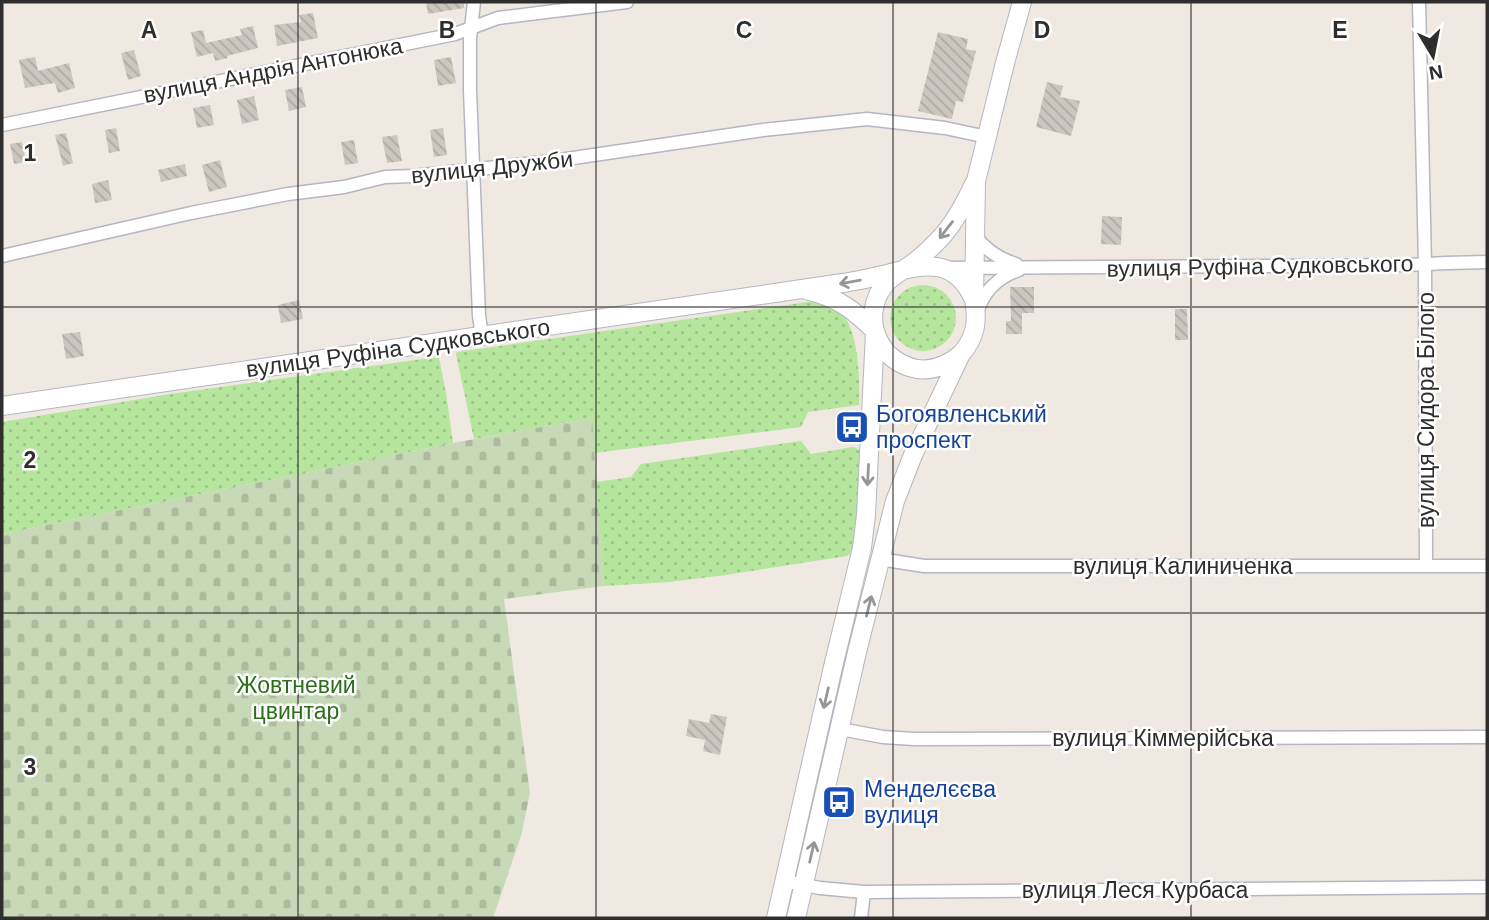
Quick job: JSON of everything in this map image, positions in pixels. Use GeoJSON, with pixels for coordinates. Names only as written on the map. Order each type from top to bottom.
{"type":"FeatureCollection","features":[{"type":"Feature","properties":{"kind":"main road"},"geometry":{"type":"LineString","coordinates":[[875,332],[891,357],[917,369],[946,365],[967,348],[974,333],[976,181],[1022,2]]}},
{"type":"Feature","properties":{"kind":"main road"},"geometry":{"type":"LineString","coordinates":[[776,918],[862,548],[866,515],[874,308],[879,293],[888,281],[934,245],[947,231],[976,181]]}},
{"type":"Feature","properties":{"kind":"main road","name":"вулиця Руфіна Судковського"},"geometry":{"type":"LineString","coordinates":[[2,406],[853,282],[922,266],[940,268]]}},
{"type":"Feature","properties":{"kind":"main road"},"geometry":{"type":"LineString","coordinates":[[940,268],[958,278],[967,288],[975,308]]}},
{"type":"Feature","properties":{"kind":"main road","name":"вулиця Руфіна Судковського"},"geometry":{"type":"LineString","coordinates":[[795,290],[836,300],[853,310],[875,332]]}},
{"type":"Feature","properties":{"kind":"main road"},"geometry":{"type":"LineString","coordinates":[[796,918],[895,501],[913,455],[961,354]]}},
{"type":"Feature","properties":{"kind":"street"},"geometry":{"type":"LineString","coordinates":[[474,2],[470,77],[479,316],[482,335]]}},
{"type":"Feature","properties":{"kind":"street","name":"вулиця Андрія Антонюка"},"geometry":{"type":"LineString","coordinates":[[2,125],[455,34],[498,18],[627,2]]}},
{"type":"Feature","properties":{"kind":"street","name":"вулиця Сидора Білого"},"geometry":{"type":"LineString","coordinates":[[1419,2],[1425,264],[1426,566]]}},
{"type":"Feature","properties":{"kind":"street","name":"вулиця Дружби"},"geometry":{"type":"LineString","coordinates":[[2,256],[191,213],[288,194],[344,187],[385,177],[553,161],[763,130],[867,119],[945,128],[987,137]]}},
{"type":"Feature","properties":{"kind":"street","name":"вулиця Руфіна Судковського"},"geometry":{"type":"LineString","coordinates":[[975,236],[994,255],[1033,268]]}},
{"type":"Feature","properties":{"kind":"street","name":"вулиця Руфіна Судковського"},"geometry":{"type":"LineString","coordinates":[[940,268],[1407,265],[1487,262]]}},
{"type":"Feature","properties":{"kind":"street","name":"вулиця Руфіна Судковського"},"geometry":{"type":"LineString","coordinates":[[975,308],[998,281],[1014,272],[1033,268]]}},
{"type":"Feature","properties":{"kind":"street","name":"вулиця Калиниченка"},"geometry":{"type":"LineString","coordinates":[[880,559],[924,566],[1487,566]]}},
{"type":"Feature","properties":{"kind":"street","name":"вулиця Кіммерійська"},"geometry":{"type":"LineString","coordinates":[[840,729],[883,737],[914,739],[1487,737]]}},
{"type":"Feature","properties":{"kind":"street","name":"вулиця Леся Курбаса"},"geometry":{"type":"LineString","coordinates":[[785,881],[864,892],[1487,887]]}},
{"type":"Feature","properties":{"kind":"street"},"geometry":{"type":"LineString","coordinates":[[861,918],[864,892]]}},
{"type":"Feature","properties":{"kind":"green space"},"geometry":{"type":"Polygon","coordinates":[[[923,285],[936,288],[946,295],[953,305],[956,318],[953,331],[946,341],[936,348],[923,351],[910,348],[900,341],[893,331],[890,318],[893,305],[900,295],[910,288],[923,285]]]}},
{"type":"Feature","properties":{"kind":"green space"},"geometry":{"type":"Polygon","coordinates":[[[814,301],[837,310],[848,323],[857,358],[859,405],[808,412],[801,427],[594,453],[592,418],[474,439],[457,352],[814,301]]]}},
{"type":"Feature","properties":{"kind":"green space"},"geometry":{"type":"Polygon","coordinates":[[[437,357],[446,393],[453,443],[2,534],[2,422],[170,394],[437,357]]]}},
{"type":"Feature","properties":{"kind":"green space","name":"Жовтневий цвинтар"},"geometry":{"type":"Polygon","coordinates":[[[592,418],[604,586],[504,599],[530,793],[521,836],[493,918],[2,918],[2,534],[453,443],[592,418]]]}},
{"type":"Feature","properties":{"kind":"green space"},"geometry":{"type":"Polygon","coordinates":[[[801,441],[811,454],[853,447],[862,454],[853,552],[847,556],[726,575],[604,586],[596,482],[631,477],[641,464],[801,441]]]}},
{"type":"Feature","properties":{"kind":"building"},"geometry":{"type":"Polygon","coordinates":[[[426,2],[464,2],[464,8],[428,14],[426,2]]]}},
{"type":"Feature","properties":{"kind":"building"},"geometry":{"type":"Polygon","coordinates":[[[313,13],[318,38],[277,46],[274,25],[301,22],[299,15],[313,13]]]}},
{"type":"Feature","properties":{"kind":"building"},"geometry":{"type":"Polygon","coordinates":[[[253,26],[258,48],[215,61],[213,53],[197,57],[191,32],[203,30],[206,43],[242,35],[240,29],[253,26]]]}},
{"type":"Feature","properties":{"kind":"building"},"geometry":{"type":"Polygon","coordinates":[[[938,32],[968,39],[966,49],[976,51],[963,102],[956,101],[952,119],[918,111],[938,32]]]}},
{"type":"Feature","properties":{"kind":"building"},"geometry":{"type":"Polygon","coordinates":[[[134,50],[141,76],[128,80],[121,53],[134,50]]]}},
{"type":"Feature","properties":{"kind":"building"},"geometry":{"type":"Polygon","coordinates":[[[35,57],[38,71],[69,63],[75,88],[58,93],[55,83],[25,88],[19,60],[35,57]]]}},
{"type":"Feature","properties":{"kind":"building"},"geometry":{"type":"Polygon","coordinates":[[[451,57],[456,83],[438,86],[434,60],[451,57]]]}},
{"type":"Feature","properties":{"kind":"building"},"geometry":{"type":"Polygon","coordinates":[[[1047,82],[1063,86],[1060,97],[1080,101],[1071,136],[1036,127],[1047,82]]]}},
{"type":"Feature","properties":{"kind":"building"},"geometry":{"type":"Polygon","coordinates":[[[302,87],[306,107],[289,111],[285,90],[302,87]]]}},
{"type":"Feature","properties":{"kind":"building"},"geometry":{"type":"Polygon","coordinates":[[[254,96],[259,120],[242,124],[237,100],[254,96]]]}},
{"type":"Feature","properties":{"kind":"building"},"geometry":{"type":"Polygon","coordinates":[[[210,105],[214,125],[197,128],[193,108],[210,105]]]}},
{"type":"Feature","properties":{"kind":"building"},"geometry":{"type":"Polygon","coordinates":[[[116,128],[120,151],[109,153],[105,130],[116,128]]]}},
{"type":"Feature","properties":{"kind":"building"},"geometry":{"type":"Polygon","coordinates":[[[443,128],[447,155],[434,157],[430,130],[443,128]]]}},
{"type":"Feature","properties":{"kind":"building"},"geometry":{"type":"Polygon","coordinates":[[[66,133],[73,163],[63,166],[55,135],[66,133]]]}},
{"type":"Feature","properties":{"kind":"building"},"geometry":{"type":"Polygon","coordinates":[[[397,135],[402,161],[387,163],[382,137],[397,135]]]}},
{"type":"Feature","properties":{"kind":"building"},"geometry":{"type":"Polygon","coordinates":[[[354,140],[358,163],[345,165],[341,142],[354,140]]]}},
{"type":"Feature","properties":{"kind":"building"},"geometry":{"type":"Polygon","coordinates":[[[22,142],[26,162],[14,164],[10,144],[22,142]]]}},
{"type":"Feature","properties":{"kind":"building"},"geometry":{"type":"Polygon","coordinates":[[[220,160],[227,187],[209,192],[202,165],[220,160]]]}},
{"type":"Feature","properties":{"kind":"building"},"geometry":{"type":"Polygon","coordinates":[[[185,164],[187,176],[161,182],[158,170],[185,164]]]}},
{"type":"Feature","properties":{"kind":"building"},"geometry":{"type":"Polygon","coordinates":[[[108,180],[112,200],[95,203],[92,184],[108,180]]]}},
{"type":"Feature","properties":{"kind":"building"},"geometry":{"type":"Polygon","coordinates":[[[1102,216],[1122,217],[1121,245],[1101,244],[1102,216]]]}},
{"type":"Feature","properties":{"kind":"building"},"geometry":{"type":"Polygon","coordinates":[[[1010,287],[1034,287],[1034,313],[1022,313],[1022,334],[1006,334],[1006,321],[1011,321],[1010,287]]]}},
{"type":"Feature","properties":{"kind":"building"},"geometry":{"type":"Polygon","coordinates":[[[299,300],[303,319],[281,323],[278,305],[299,300]]]}},
{"type":"Feature","properties":{"kind":"building"},"geometry":{"type":"Polygon","coordinates":[[[1175,309],[1187,309],[1188,340],[1175,340],[1175,309]]]}},
{"type":"Feature","properties":{"kind":"building"},"geometry":{"type":"Polygon","coordinates":[[[80,332],[84,356],[66,359],[62,334],[80,332]]]}},
{"type":"Feature","properties":{"kind":"building"},"geometry":{"type":"Polygon","coordinates":[[[711,714],[727,717],[720,755],[703,751],[705,740],[686,736],[689,719],[709,723],[711,714]]]}},
{"type":"Feature","properties":{"kind":"place","name":"Богоявленський проспект"},"geometry":{"type":"Point","coordinates":[852,427]}},
{"type":"Feature","properties":{"kind":"place","name":"Менделєєва вулиця"},"geometry":{"type":"Point","coordinates":[839,802]}}]}
